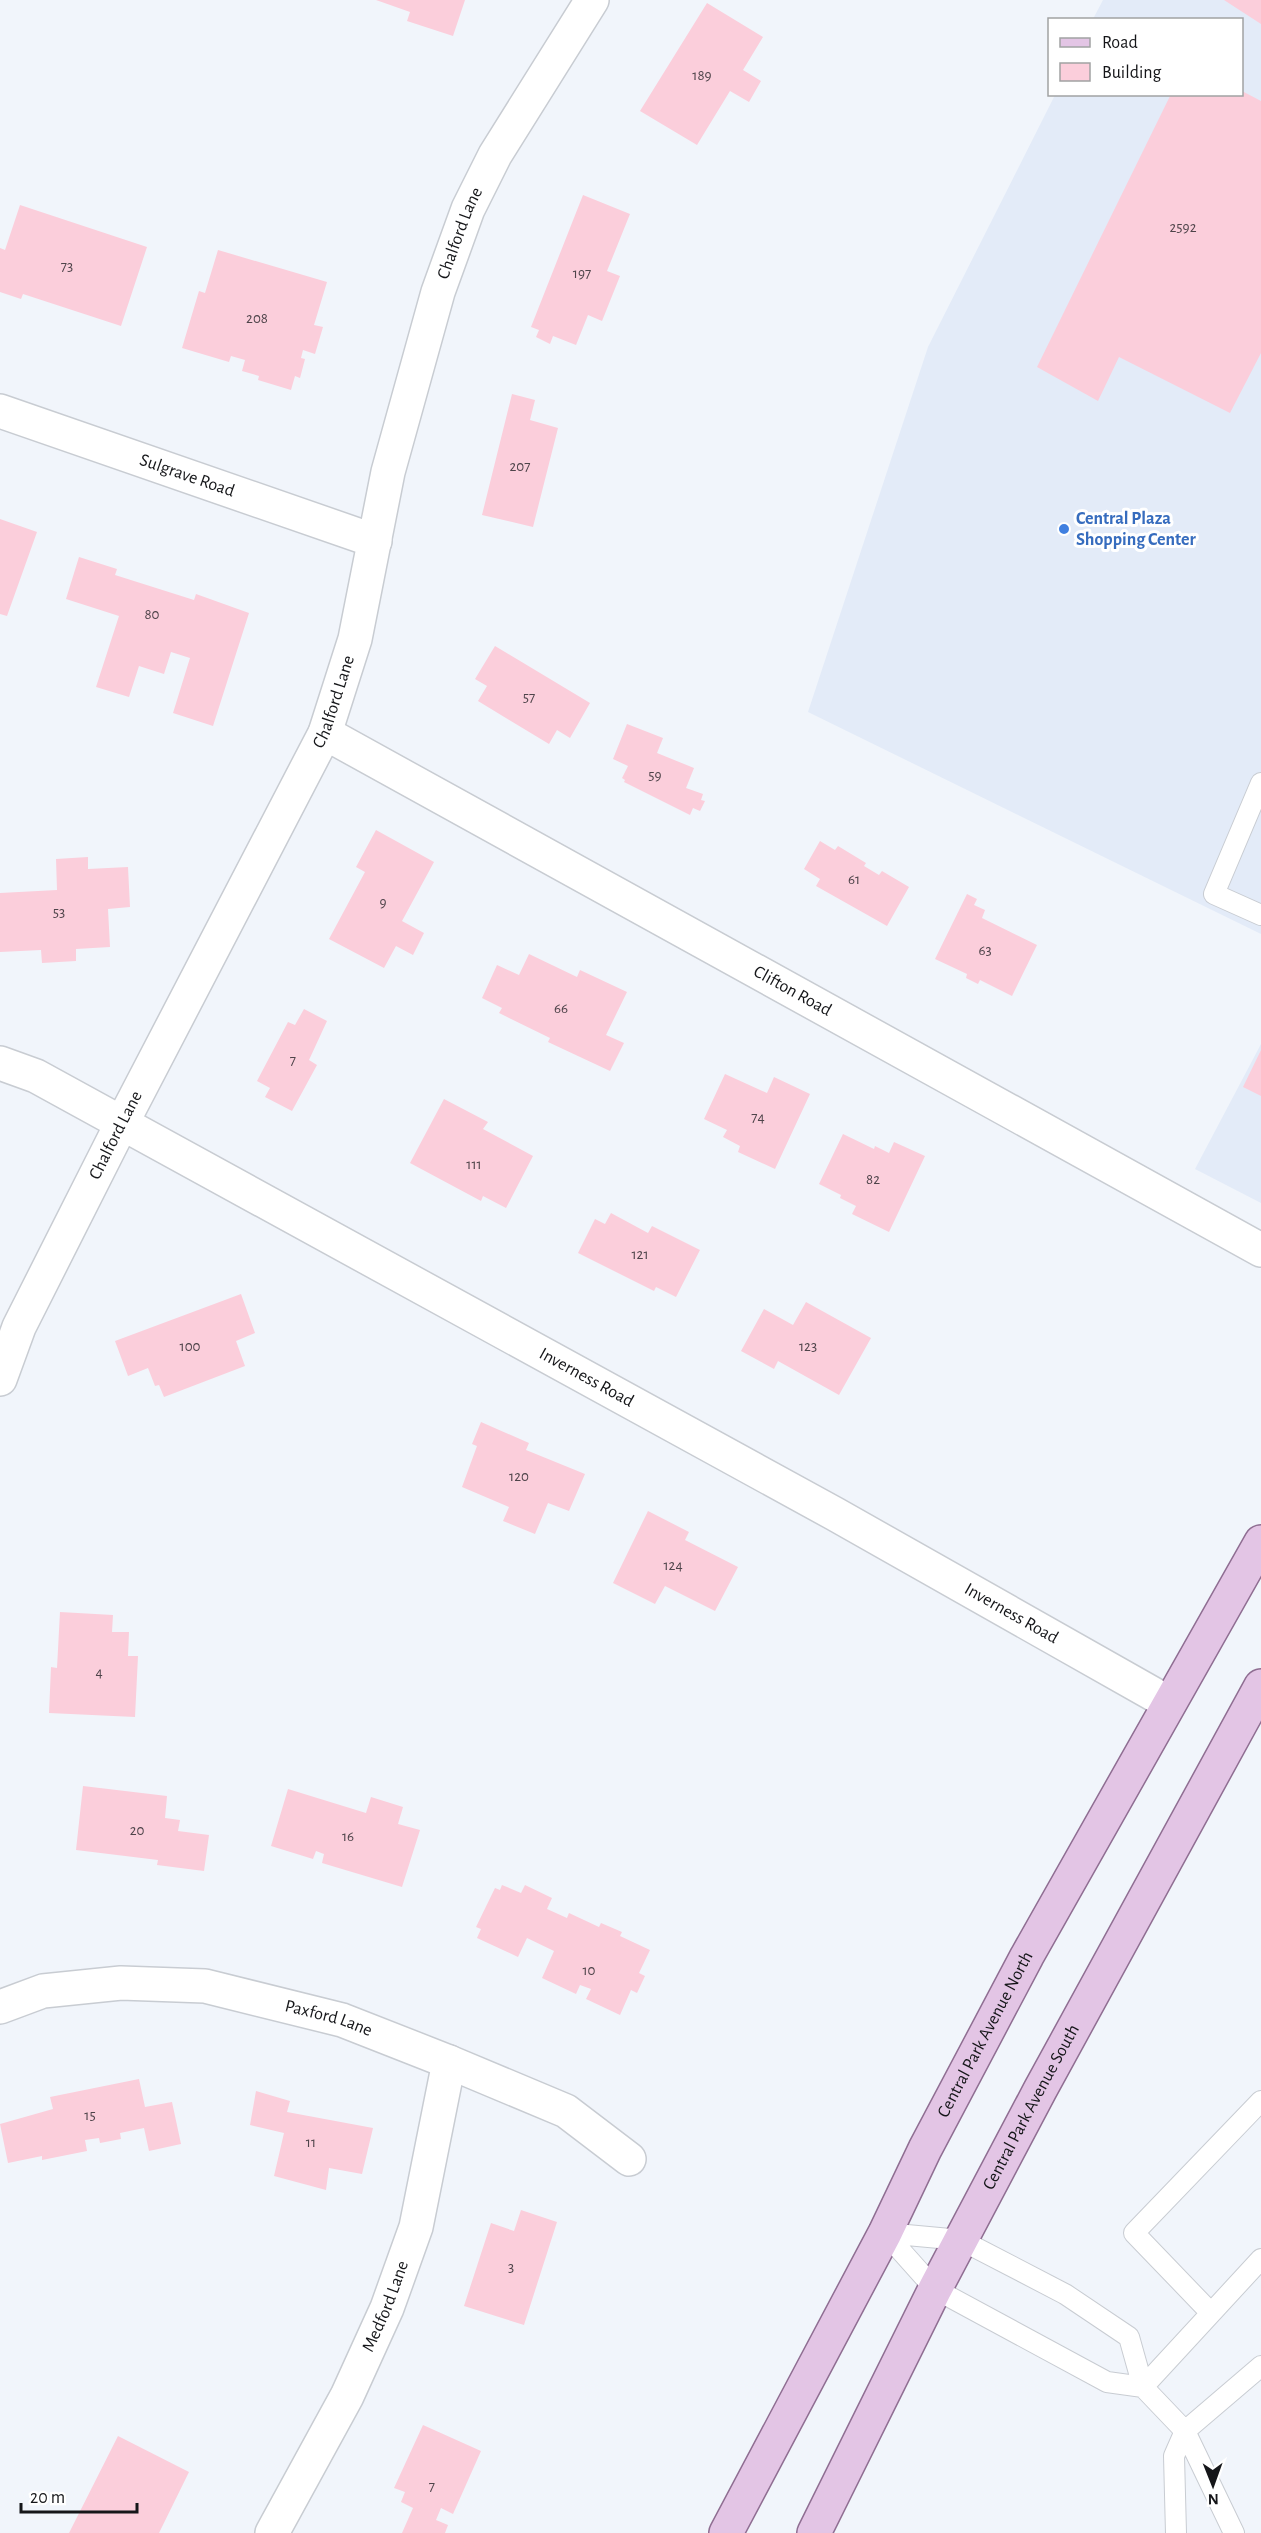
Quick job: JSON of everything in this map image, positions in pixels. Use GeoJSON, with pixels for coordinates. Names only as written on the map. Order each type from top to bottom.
{"type":"FeatureCollection","features":[{"type":"Feature","properties":{"kind":"main road","name":"Central Park Avenue North"},"geometry":{"type":"LineString","coordinates":[[726,2533],[885,2233],[925,2149],[1027,1956],[1261,1542]]}},
{"type":"Feature","properties":{"kind":"main road","name":"Central Park Avenue South"},"geometry":{"type":"LineString","coordinates":[[814,2533],[935,2289],[1092,1991],[1261,1686]]}},
{"type":"Feature","properties":{"kind":"street","name":"Chalford Lane"},"geometry":{"type":"LineString","coordinates":[[0,1378],[19,1327],[122,1123],[325,733],[355,639],[388,472],[438,292],[468,209],[495,155],[592,0]]}},
{"type":"Feature","properties":{"kind":"street","name":"Sulgrave Road"},"geometry":{"type":"LineString","coordinates":[[0,411],[375,541]]}},
{"type":"Feature","properties":{"kind":"street","name":"Clifton Road"},"geometry":{"type":"LineString","coordinates":[[325,733],[1261,1250]]}},
{"type":"Feature","properties":{"kind":"street","name":"Inverness Road"},"geometry":{"type":"LineString","coordinates":[[0,1063],[36,1076],[122,1123],[825,1508],[1169,1703]]}},
{"type":"Feature","properties":{"kind":"street","name":"Paxford Lane"},"geometry":{"type":"LineString","coordinates":[[0,2007],[43,1991],[121,1983],[205,1986],[342,2020],[449,2062],[566,2111],[629,2159]]}},
{"type":"Feature","properties":{"kind":"street","name":"Medford Lane"},"geometry":{"type":"LineString","coordinates":[[272,2533],[347,2396],[387,2308],[416,2227],[449,2062]]}},
{"type":"Feature","properties":{"kind":"lane"},"geometry":{"type":"LineString","coordinates":[[1261,783],[1214,894],[1261,915]]}},
{"type":"Feature","properties":{"kind":"lane"},"geometry":{"type":"LineString","coordinates":[[1210,2312],[1134,2233],[1261,2101]]}},
{"type":"Feature","properties":{"kind":"lane"},"geometry":{"type":"LineString","coordinates":[[885,2233],[961,2240],[1065,2294],[1129,2337],[1143,2387],[1185,2431],[1234,2533]]}},
{"type":"Feature","properties":{"kind":"lane"},"geometry":{"type":"LineString","coordinates":[[885,2233],[935,2289],[1107,2382],[1143,2387]]}},
{"type":"Feature","properties":{"kind":"lane"},"geometry":{"type":"LineString","coordinates":[[1143,2387],[1261,2259]]}},
{"type":"Feature","properties":{"kind":"lane"},"geometry":{"type":"LineString","coordinates":[[1176,2533],[1174,2456],[1185,2431],[1261,2366]]}},
{"type":"Feature","properties":{"kind":"shaded area","name":"Central Plaza Shopping Center"},"geometry":{"type":"Polygon","coordinates":[[[1103,0],[1261,0],[1261,934],[808,712],[928,347],[1054,96],[1243,96],[1243,18],[1094,18],[1103,0]]]}},
{"type":"Feature","properties":{"kind":"shaded area"},"geometry":{"type":"Polygon","coordinates":[[[1261,1044],[1261,1203],[1195,1169],[1261,1044]]]}},
{"type":"Feature","properties":{"kind":"building"},"geometry":{"type":"Polygon","coordinates":[[[376,0],[465,0],[453,36],[407,21],[410,12],[376,0]]]}},
{"type":"Feature","properties":{"kind":"building"},"geometry":{"type":"Polygon","coordinates":[[[1224,0],[1261,0],[1261,24],[1224,0]]]}},
{"type":"Feature","properties":{"kind":"building"},"geometry":{"type":"Polygon","coordinates":[[[707,3],[763,37],[743,70],[761,81],[749,102],[730,91],[697,145],[640,111],[707,3]]]}},
{"type":"Feature","properties":{"kind":"building"},"geometry":{"type":"Polygon","coordinates":[[[1243,92],[1261,101],[1261,353],[1230,413],[1119,357],[1098,401],[1037,367],[1170,96],[1243,96],[1243,92]]]}},
{"type":"Feature","properties":{"kind":"building"},"geometry":{"type":"Polygon","coordinates":[[[583,195],[630,214],[607,271],[620,276],[602,321],[588,315],[576,345],[553,336],[550,344],[536,337],[539,330],[531,327],[583,195]]]}},
{"type":"Feature","properties":{"kind":"building"},"geometry":{"type":"Polygon","coordinates":[[[20,205],[147,247],[121,326],[23,294],[21,299],[0,292],[0,248],[5,250],[20,205]]]}},
{"type":"Feature","properties":{"kind":"building"},"geometry":{"type":"Polygon","coordinates":[[[218,250],[327,282],[314,325],[323,327],[315,354],[303,350],[301,358],[305,359],[300,378],[295,376],[291,390],[258,380],[259,376],[242,371],[245,360],[231,356],[229,362],[182,348],[199,291],[205,293],[218,250]]]}},
{"type":"Feature","properties":{"kind":"building"},"geometry":{"type":"Polygon","coordinates":[[[512,394],[535,400],[530,420],[558,428],[533,527],[482,515],[512,394]]]}},
{"type":"Feature","properties":{"kind":"building"},"geometry":{"type":"Polygon","coordinates":[[[0,519],[37,532],[7,616],[0,614],[0,519]]]}},
{"type":"Feature","properties":{"kind":"building"},"geometry":{"type":"Polygon","coordinates":[[[79,557],[117,569],[115,575],[194,600],[196,594],[249,613],[213,726],[173,713],[190,658],[171,652],[164,674],[139,666],[129,697],[96,687],[119,616],[66,599],[79,557]]]}},
{"type":"Feature","properties":{"kind":"building"},"geometry":{"type":"Polygon","coordinates":[[[495,646],[590,703],[570,738],[557,730],[549,744],[478,701],[487,686],[475,679],[495,646]]]}},
{"type":"Feature","properties":{"kind":"building"},"geometry":{"type":"Polygon","coordinates":[[[627,724],[663,738],[657,753],[694,768],[686,788],[703,794],[701,800],[705,801],[700,811],[693,808],[690,815],[624,782],[622,778],[628,766],[613,759],[627,724]]]}},
{"type":"Feature","properties":{"kind":"building"},"geometry":{"type":"Polygon","coordinates":[[[376,830],[434,862],[402,921],[424,933],[413,955],[396,946],[384,968],[329,939],[365,872],[356,867],[376,830]]]}},
{"type":"Feature","properties":{"kind":"building"},"geometry":{"type":"Polygon","coordinates":[[[820,841],[835,850],[838,846],[866,863],[864,866],[879,875],[882,871],[909,887],[887,926],[816,886],[820,879],[804,869],[820,841]]]}},
{"type":"Feature","properties":{"kind":"building"},"geometry":{"type":"Polygon","coordinates":[[[88,857],[88,869],[128,867],[130,907],[108,909],[110,947],[76,949],[76,961],[42,963],[41,950],[0,952],[0,893],[57,890],[56,859],[88,857]]]}},
{"type":"Feature","properties":{"kind":"building"},"geometry":{"type":"Polygon","coordinates":[[[967,894],[977,899],[974,905],[985,910],[982,918],[1037,945],[1012,996],[980,980],[978,984],[966,978],[967,974],[935,959],[967,894]]]}},
{"type":"Feature","properties":{"kind":"building"},"geometry":{"type":"Polygon","coordinates":[[[529,954],[577,977],[580,970],[627,992],[606,1035],[624,1043],[610,1071],[548,1042],[550,1038],[499,1013],[502,1008],[482,998],[497,965],[519,975],[529,954]]]}},
{"type":"Feature","properties":{"kind":"building"},"geometry":{"type":"Polygon","coordinates":[[[304,1009],[327,1021],[309,1060],[317,1065],[292,1111],[265,1097],[270,1088],[257,1081],[288,1022],[295,1025],[304,1009]]]}},
{"type":"Feature","properties":{"kind":"building"},"geometry":{"type":"Polygon","coordinates":[[[1261,1050],[1261,1096],[1243,1087],[1261,1050]]]}},
{"type":"Feature","properties":{"kind":"building"},"geometry":{"type":"Polygon","coordinates":[[[725,1074],[767,1093],[774,1077],[810,1094],[775,1169],[738,1152],[740,1146],[723,1137],[727,1130],[704,1119],[725,1074]]]}},
{"type":"Feature","properties":{"kind":"building"},"geometry":{"type":"Polygon","coordinates":[[[444,1099],[488,1122],[483,1129],[533,1156],[506,1208],[483,1196],[481,1201],[410,1163],[444,1099]]]}},
{"type":"Feature","properties":{"kind":"building"},"geometry":{"type":"Polygon","coordinates":[[[843,1134],[874,1149],[875,1146],[889,1153],[894,1142],[925,1156],[889,1232],[852,1214],[856,1206],[819,1184],[843,1134]]]}},
{"type":"Feature","properties":{"kind":"building"},"geometry":{"type":"Polygon","coordinates":[[[611,1213],[648,1233],[652,1226],[700,1250],[676,1297],[656,1287],[654,1291],[578,1253],[595,1219],[605,1224],[611,1213]]]}},
{"type":"Feature","properties":{"kind":"building"},"geometry":{"type":"Polygon","coordinates":[[[241,1294],[255,1333],[236,1341],[245,1366],[164,1397],[159,1385],[155,1386],[148,1368],[128,1376],[115,1341],[241,1294]]]}},
{"type":"Feature","properties":{"kind":"building"},"geometry":{"type":"Polygon","coordinates":[[[806,1302],[871,1338],[839,1395],[778,1361],[774,1369],[741,1351],[764,1309],[793,1325],[806,1302]]]}},
{"type":"Feature","properties":{"kind":"building"},"geometry":{"type":"Polygon","coordinates":[[[481,1422],[529,1443],[526,1450],[585,1474],[569,1511],[548,1503],[535,1534],[503,1521],[509,1507],[462,1487],[477,1446],[472,1444],[481,1422]]]}},
{"type":"Feature","properties":{"kind":"building"},"geometry":{"type":"Polygon","coordinates":[[[648,1511],[689,1532],[685,1540],[738,1567],[715,1611],[665,1586],[655,1604],[613,1583],[648,1511]]]}},
{"type":"Feature","properties":{"kind":"building"},"geometry":{"type":"Polygon","coordinates":[[[60,1612],[113,1615],[112,1632],[129,1632],[128,1656],[138,1656],[135,1717],[49,1713],[51,1667],[57,1668],[60,1612]]]}},
{"type":"Feature","properties":{"kind":"building"},"geometry":{"type":"Polygon","coordinates":[[[83,1786],[167,1796],[165,1818],[180,1820],[178,1831],[209,1835],[204,1871],[157,1865],[158,1860],[76,1850],[83,1786]]]}},
{"type":"Feature","properties":{"kind":"building"},"geometry":{"type":"Polygon","coordinates":[[[288,1789],[366,1813],[371,1797],[403,1807],[398,1824],[420,1830],[402,1887],[322,1863],[324,1854],[316,1851],[313,1859],[271,1846],[288,1789]]]}},
{"type":"Feature","properties":{"kind":"building"},"geometry":{"type":"Polygon","coordinates":[[[502,1885],[521,1893],[525,1885],[552,1898],[547,1909],[567,1918],[569,1913],[599,1927],[601,1923],[622,1932],[620,1936],[650,1950],[639,1973],[645,1976],[637,1993],[631,1990],[620,2015],[586,1999],[591,1989],[580,1985],[576,1994],[542,1978],[554,1951],[527,1938],[518,1957],[477,1938],[481,1929],[476,1927],[495,1888],[500,1890],[502,1885]]]}},
{"type":"Feature","properties":{"kind":"building"},"geometry":{"type":"Polygon","coordinates":[[[139,2079],[145,2107],[172,2102],[181,2144],[149,2151],[144,2128],[120,2133],[121,2139],[100,2143],[99,2138],[85,2140],[87,2151],[42,2160],[42,2156],[8,2163],[0,2124],[53,2109],[50,2097],[139,2079]]]}},
{"type":"Feature","properties":{"kind":"building"},"geometry":{"type":"Polygon","coordinates":[[[256,2091],[290,2101],[287,2112],[373,2128],[362,2174],[329,2168],[326,2190],[274,2176],[284,2133],[250,2125],[256,2091]]]}},
{"type":"Feature","properties":{"kind":"building"},"geometry":{"type":"Polygon","coordinates":[[[521,2210],[557,2222],[524,2325],[464,2306],[491,2223],[514,2231],[521,2210]]]}},
{"type":"Feature","properties":{"kind":"building"},"geometry":{"type":"Polygon","coordinates":[[[423,2425],[481,2451],[453,2514],[441,2508],[436,2520],[448,2525],[445,2533],[402,2533],[413,2508],[401,2502],[405,2492],[394,2488],[423,2425]]]}},
{"type":"Feature","properties":{"kind":"building"},"geometry":{"type":"Polygon","coordinates":[[[118,2436],[189,2472],[159,2533],[69,2533],[118,2436]]]}},
{"type":"Feature","properties":{"kind":"place","name":"Central Plaza Shopping Center"},"geometry":{"type":"Point","coordinates":[1064,529]}}]}
